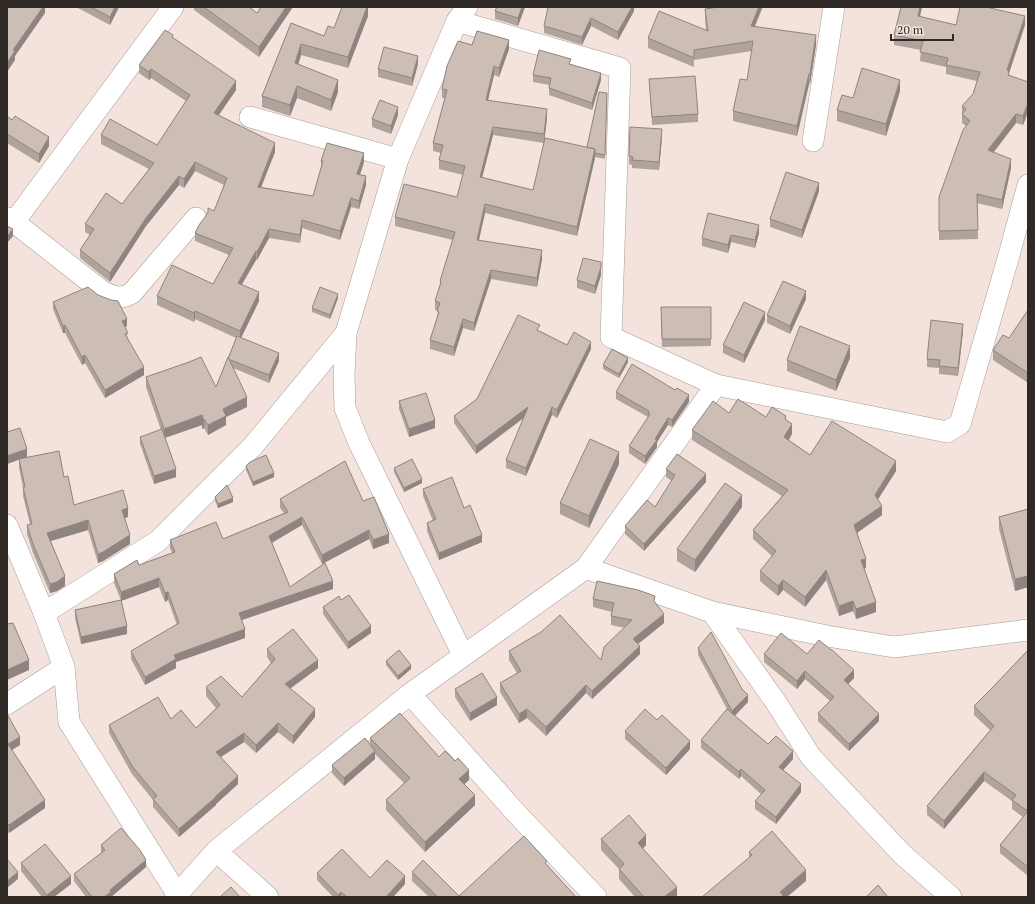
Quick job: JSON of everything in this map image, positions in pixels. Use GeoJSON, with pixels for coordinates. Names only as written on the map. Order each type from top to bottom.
{"type":"FeatureCollection","features":[{"type":"Feature","properties":{"kind":"street"},"geometry":{"type":"LineString","coordinates":[[173,7],[11,220],[103,292],[118,297],[124,297],[132,293],[196,218]]}},
{"type":"Feature","properties":{"kind":"street"},"geometry":{"type":"LineString","coordinates":[[813,142],[834,7]]}},
{"type":"Feature","properties":{"kind":"street"},"geometry":{"type":"LineString","coordinates":[[463,656],[358,443],[345,408],[344,375],[346,333],[398,160],[462,14],[620,68],[611,337],[716,385],[947,432],[960,424],[1028,185]]}},
{"type":"Feature","properties":{"kind":"street"},"geometry":{"type":"LineString","coordinates":[[250,118],[398,160]]}},
{"type":"Feature","properties":{"kind":"street"},"geometry":{"type":"LineString","coordinates":[[44,613],[158,541],[253,446],[346,333]]}},
{"type":"Feature","properties":{"kind":"street"},"geometry":{"type":"LineString","coordinates":[[7,525],[44,613],[64,667],[69,722],[176,895],[216,851],[410,694],[586,568],[716,385]]}},
{"type":"Feature","properties":{"kind":"street"},"geometry":{"type":"LineString","coordinates":[[586,568],[712,612],[828,636],[894,647],[1028,630]]}},
{"type":"Feature","properties":{"kind":"street"},"geometry":{"type":"LineString","coordinates":[[712,612],[775,701],[811,757],[902,854],[951,897]]}},
{"type":"Feature","properties":{"kind":"street"},"geometry":{"type":"LineString","coordinates":[[7,704],[64,667]]}},
{"type":"Feature","properties":{"kind":"street"},"geometry":{"type":"LineString","coordinates":[[410,694],[517,814],[596,897]]}},
{"type":"Feature","properties":{"kind":"street"},"geometry":{"type":"LineString","coordinates":[[216,851],[268,897]]}},
{"type":"Feature","properties":{"kind":"building"},"geometry":{"type":"Polygon","coordinates":[[[7,7],[43,7],[13,50],[15,51],[7,63],[7,7]]]}},
{"type":"Feature","properties":{"kind":"building"},"geometry":{"type":"Polygon","coordinates":[[[91,7],[115,7],[110,17],[91,7]]]}},
{"type":"Feature","properties":{"kind":"building"},"geometry":{"type":"Polygon","coordinates":[[[204,7],[249,7],[257,13],[261,7],[286,7],[259,47],[204,7]]]}},
{"type":"Feature","properties":{"kind":"building"},"geometry":{"type":"Polygon","coordinates":[[[342,7],[367,7],[348,57],[301,44],[295,63],[338,80],[331,100],[297,86],[290,105],[262,96],[291,23],[324,36],[328,26],[334,28],[342,7]]]}},
{"type":"Feature","properties":{"kind":"building"},"geometry":{"type":"Polygon","coordinates":[[[497,7],[522,7],[518,18],[495,11],[497,7]]]}},
{"type":"Feature","properties":{"kind":"building"},"geometry":{"type":"Polygon","coordinates":[[[548,7],[632,7],[618,32],[591,18],[582,37],[544,26],[548,7]]]}},
{"type":"Feature","properties":{"kind":"building"},"geometry":{"type":"Polygon","coordinates":[[[718,7],[759,7],[751,26],[816,35],[810,74],[797,126],[733,111],[740,79],[747,80],[753,41],[694,50],[694,58],[648,38],[659,11],[708,31],[705,9],[718,7]]]}},
{"type":"Feature","properties":{"kind":"building"},"geometry":{"type":"Polygon","coordinates":[[[901,7],[920,7],[918,16],[956,25],[960,7],[986,7],[1025,16],[1007,70],[1009,71],[1008,75],[1028,82],[1028,103],[1023,116],[1016,114],[988,150],[1011,159],[1002,200],[977,194],[978,230],[939,231],[939,197],[963,130],[970,121],[962,114],[966,109],[962,106],[973,94],[980,72],[946,65],[948,58],[920,52],[923,41],[894,35],[901,7]]]}},
{"type":"Feature","properties":{"kind":"building"},"geometry":{"type":"Polygon","coordinates":[[[165,30],[173,35],[172,37],[236,81],[214,113],[275,143],[258,187],[313,196],[323,161],[321,161],[327,143],[364,153],[357,174],[366,176],[359,201],[351,198],[340,231],[302,220],[300,235],[269,229],[238,283],[259,292],[240,331],[195,311],[194,313],[157,296],[172,265],[213,284],[233,248],[195,233],[208,212],[208,208],[214,211],[227,178],[195,162],[184,179],[179,176],[146,218],[110,273],[80,250],[94,229],[85,224],[106,193],[122,204],[154,163],[101,135],[110,119],[157,145],[190,95],[151,69],[149,72],[139,65],[165,30]]]}},
{"type":"Feature","properties":{"kind":"building"},"geometry":{"type":"Polygon","coordinates":[[[477,31],[509,40],[499,68],[494,66],[486,100],[547,109],[544,134],[493,127],[480,177],[533,190],[545,138],[595,149],[577,227],[485,204],[477,240],[542,250],[537,278],[491,270],[474,323],[463,319],[454,347],[430,340],[439,312],[437,311],[440,303],[435,301],[455,232],[395,217],[404,184],[457,197],[465,166],[439,160],[443,145],[433,143],[447,90],[442,89],[447,66],[458,41],[472,45],[477,31]]]}},
{"type":"Feature","properties":{"kind":"building"},"geometry":{"type":"Polygon","coordinates":[[[384,47],[418,56],[412,78],[378,69],[384,47]]]}},
{"type":"Feature","properties":{"kind":"building"},"geometry":{"type":"Polygon","coordinates":[[[539,50],[571,59],[569,64],[601,73],[592,103],[549,88],[551,78],[533,75],[539,50]]]}},
{"type":"Feature","properties":{"kind":"building"},"geometry":{"type":"Polygon","coordinates":[[[862,68],[900,80],[886,124],[837,110],[842,95],[853,98],[862,68]]]}},
{"type":"Feature","properties":{"kind":"building"},"geometry":{"type":"Polygon","coordinates":[[[695,76],[698,114],[652,117],[649,79],[695,76]]]}},
{"type":"Feature","properties":{"kind":"building"},"geometry":{"type":"Polygon","coordinates":[[[599,92],[607,93],[605,155],[595,153],[595,149],[587,147],[599,92]]]}},
{"type":"Feature","properties":{"kind":"building"},"geometry":{"type":"Polygon","coordinates":[[[380,100],[398,107],[391,126],[372,119],[380,100]]]}},
{"type":"Feature","properties":{"kind":"building"},"geometry":{"type":"Polygon","coordinates":[[[7,116],[12,120],[15,116],[49,137],[39,154],[7,134],[7,116]]]}},
{"type":"Feature","properties":{"kind":"building"},"geometry":{"type":"Polygon","coordinates":[[[630,127],[662,129],[659,162],[632,160],[633,157],[629,156],[630,127]]]}},
{"type":"Feature","properties":{"kind":"building"},"geometry":{"type":"Polygon","coordinates":[[[786,172],[819,183],[802,230],[770,219],[786,172]]]}},
{"type":"Feature","properties":{"kind":"building"},"geometry":{"type":"Polygon","coordinates":[[[708,213],[759,225],[755,240],[731,235],[728,245],[702,238],[708,213]]]}},
{"type":"Feature","properties":{"kind":"building"},"geometry":{"type":"Polygon","coordinates":[[[7,226],[13,229],[7,237],[7,226]]]}},
{"type":"Feature","properties":{"kind":"building"},"geometry":{"type":"Polygon","coordinates":[[[583,258],[601,262],[601,267],[595,286],[577,280],[583,258]]]}},
{"type":"Feature","properties":{"kind":"building"},"geometry":{"type":"Polygon","coordinates":[[[783,281],[806,291],[790,326],[767,315],[783,281]]]}},
{"type":"Feature","properties":{"kind":"building"},"geometry":{"type":"Polygon","coordinates":[[[88,287],[98,295],[118,301],[127,319],[122,321],[128,333],[125,334],[144,367],[105,390],[85,355],[82,357],[65,325],[63,326],[53,302],[88,287]]]}},
{"type":"Feature","properties":{"kind":"building"},"geometry":{"type":"Polygon","coordinates":[[[320,287],[338,294],[330,315],[312,308],[320,287]]]}},
{"type":"Feature","properties":{"kind":"building"},"geometry":{"type":"Polygon","coordinates":[[[744,302],[765,312],[744,355],[723,345],[744,302]]]}},
{"type":"Feature","properties":{"kind":"building"},"geometry":{"type":"Polygon","coordinates":[[[661,307],[711,307],[711,339],[662,339],[661,307]]]}},
{"type":"Feature","properties":{"kind":"building"},"geometry":{"type":"Polygon","coordinates":[[[1028,310],[1028,373],[993,350],[1003,335],[1009,338],[1028,310]]]}},
{"type":"Feature","properties":{"kind":"building"},"geometry":{"type":"Polygon","coordinates":[[[518,315],[540,325],[537,330],[567,345],[574,332],[591,342],[557,410],[552,407],[526,468],[506,460],[528,407],[476,446],[454,416],[477,399],[518,315]]]}},
{"type":"Feature","properties":{"kind":"building"},"geometry":{"type":"Polygon","coordinates":[[[931,320],[963,324],[958,368],[939,366],[940,360],[927,359],[931,320]]]}},
{"type":"Feature","properties":{"kind":"building"},"geometry":{"type":"Polygon","coordinates":[[[800,326],[850,346],[836,380],[787,360],[800,326]]]}},
{"type":"Feature","properties":{"kind":"building"},"geometry":{"type":"Polygon","coordinates":[[[237,336],[279,353],[269,375],[228,359],[237,336]]]}},
{"type":"Feature","properties":{"kind":"building"},"geometry":{"type":"Polygon","coordinates":[[[612,349],[628,358],[619,374],[603,365],[612,349]]]}},
{"type":"Feature","properties":{"kind":"building"},"geometry":{"type":"Polygon","coordinates":[[[201,357],[216,387],[228,357],[247,397],[223,409],[226,416],[208,425],[204,419],[202,419],[202,415],[164,429],[146,377],[201,357]]]}},
{"type":"Feature","properties":{"kind":"building"},"geometry":{"type":"Polygon","coordinates":[[[632,364],[675,390],[677,388],[689,395],[672,420],[668,418],[655,439],[657,440],[645,456],[629,446],[650,414],[648,413],[649,411],[616,392],[632,364]]]}},
{"type":"Feature","properties":{"kind":"building"},"geometry":{"type":"Polygon","coordinates":[[[426,393],[435,420],[409,429],[399,401],[426,393]]]}},
{"type":"Feature","properties":{"kind":"building"},"geometry":{"type":"Polygon","coordinates":[[[738,399],[766,417],[772,407],[786,416],[785,419],[792,424],[784,437],[810,455],[832,421],[896,461],[875,495],[882,506],[854,525],[866,559],[861,560],[876,602],[856,609],[853,601],[839,606],[826,570],[805,597],[783,580],[778,586],[760,571],[776,551],[753,530],[788,490],[692,430],[713,401],[729,413],[738,399]]]}},
{"type":"Feature","properties":{"kind":"building"},"geometry":{"type":"Polygon","coordinates":[[[20,428],[27,449],[7,456],[7,432],[20,428]]]}},
{"type":"Feature","properties":{"kind":"building"},"geometry":{"type":"Polygon","coordinates":[[[162,429],[176,469],[154,476],[140,437],[162,429]]]}},
{"type":"Feature","properties":{"kind":"building"},"geometry":{"type":"Polygon","coordinates":[[[590,439],[619,452],[589,516],[560,503],[590,439]]]}},
{"type":"Feature","properties":{"kind":"building"},"geometry":{"type":"Polygon","coordinates":[[[59,451],[64,477],[68,476],[74,505],[123,490],[128,508],[122,510],[130,535],[98,554],[88,520],[47,533],[65,576],[57,582],[50,584],[33,544],[27,525],[32,524],[23,487],[25,487],[19,459],[59,451]]]}},
{"type":"Feature","properties":{"kind":"building"},"geometry":{"type":"Polygon","coordinates":[[[677,454],[706,474],[644,544],[625,526],[647,500],[655,507],[675,475],[666,469],[677,454]]]}},
{"type":"Feature","properties":{"kind":"building"},"geometry":{"type":"Polygon","coordinates":[[[266,455],[274,473],[253,482],[246,466],[250,462],[266,455]]]}},
{"type":"Feature","properties":{"kind":"building"},"geometry":{"type":"Polygon","coordinates":[[[412,459],[422,479],[404,488],[394,468],[412,459]]]}},
{"type":"Feature","properties":{"kind":"building"},"geometry":{"type":"Polygon","coordinates":[[[345,461],[363,501],[374,497],[389,534],[373,540],[369,530],[322,555],[302,517],[269,536],[290,587],[325,563],[333,581],[239,613],[245,629],[174,655],[176,659],[145,677],[131,651],[179,623],[168,592],[165,593],[159,578],[121,592],[114,574],[137,560],[139,565],[175,552],[170,540],[216,522],[223,539],[288,512],[280,499],[345,461]]]}},
{"type":"Feature","properties":{"kind":"building"},"geometry":{"type":"Polygon","coordinates":[[[452,477],[464,508],[470,505],[482,535],[439,553],[427,523],[436,519],[423,489],[452,477]]]}},
{"type":"Feature","properties":{"kind":"building"},"geometry":{"type":"Polygon","coordinates":[[[725,483],[742,495],[695,560],[677,549],[725,483]]]}},
{"type":"Feature","properties":{"kind":"building"},"geometry":{"type":"Polygon","coordinates":[[[227,485],[233,498],[218,504],[215,497],[227,485]]]}},
{"type":"Feature","properties":{"kind":"building"},"geometry":{"type":"Polygon","coordinates":[[[1028,509],[1028,576],[1015,579],[999,517],[1028,509]]]}},
{"type":"Feature","properties":{"kind":"building"},"geometry":{"type":"Polygon","coordinates":[[[597,581],[638,590],[655,596],[654,601],[664,614],[633,639],[640,646],[592,691],[586,685],[546,727],[527,709],[519,714],[500,683],[521,671],[509,651],[541,632],[560,615],[601,660],[604,647],[632,620],[611,616],[614,603],[593,599],[597,581]]]}},
{"type":"Feature","properties":{"kind":"building"},"geometry":{"type":"Polygon","coordinates":[[[349,595],[371,626],[348,642],[323,607],[339,596],[341,600],[349,595]]]}},
{"type":"Feature","properties":{"kind":"building"},"geometry":{"type":"Polygon","coordinates":[[[121,600],[127,626],[81,637],[75,610],[121,600]]]}},
{"type":"Feature","properties":{"kind":"building"},"geometry":{"type":"Polygon","coordinates":[[[13,623],[29,660],[7,670],[7,624],[13,623]]]}},
{"type":"Feature","properties":{"kind":"building"},"geometry":{"type":"Polygon","coordinates":[[[293,629],[318,660],[285,684],[315,709],[293,736],[278,723],[256,745],[244,733],[216,752],[238,776],[179,829],[153,799],[157,796],[132,766],[109,725],[158,697],[171,719],[181,710],[196,728],[220,705],[206,687],[221,676],[242,697],[275,659],[267,649],[293,629]]]}},
{"type":"Feature","properties":{"kind":"building"},"geometry":{"type":"Polygon","coordinates":[[[711,632],[742,689],[748,695],[732,711],[698,648],[711,632]]]}},
{"type":"Feature","properties":{"kind":"building"},"geometry":{"type":"Polygon","coordinates":[[[781,633],[807,654],[819,640],[854,670],[844,680],[879,714],[849,744],[818,713],[834,697],[805,671],[797,681],[764,654],[781,633]]]}},
{"type":"Feature","properties":{"kind":"building"},"geometry":{"type":"Polygon","coordinates":[[[399,650],[411,665],[398,676],[386,661],[399,650]]]}},
{"type":"Feature","properties":{"kind":"building"},"geometry":{"type":"Polygon","coordinates":[[[1028,650],[1028,808],[1026,810],[1012,800],[1016,795],[984,772],[944,821],[927,806],[994,726],[974,706],[1028,650]]]}},
{"type":"Feature","properties":{"kind":"building"},"geometry":{"type":"Polygon","coordinates":[[[482,673],[497,697],[470,713],[455,689],[482,673]]]}},
{"type":"Feature","properties":{"kind":"building"},"geometry":{"type":"Polygon","coordinates":[[[645,709],[657,720],[662,715],[690,741],[666,768],[625,731],[645,709]]]}},
{"type":"Feature","properties":{"kind":"building"},"geometry":{"type":"Polygon","coordinates":[[[727,709],[768,744],[776,736],[793,751],[779,767],[801,784],[776,817],[755,801],[765,790],[741,769],[739,772],[701,740],[727,709]]]}},
{"type":"Feature","properties":{"kind":"building"},"geometry":{"type":"Polygon","coordinates":[[[400,713],[439,757],[445,751],[455,761],[458,758],[469,770],[459,779],[475,795],[425,842],[386,800],[410,778],[370,738],[400,713]]]}},
{"type":"Feature","properties":{"kind":"building"},"geometry":{"type":"Polygon","coordinates":[[[7,714],[20,737],[8,744],[45,800],[9,825],[7,823],[7,714]]]}},
{"type":"Feature","properties":{"kind":"building"},"geometry":{"type":"Polygon","coordinates":[[[365,738],[375,751],[344,778],[332,765],[365,738]]]}},
{"type":"Feature","properties":{"kind":"building"},"geometry":{"type":"Polygon","coordinates":[[[1028,811],[1028,867],[1000,845],[1028,811]]]}},
{"type":"Feature","properties":{"kind":"building"},"geometry":{"type":"Polygon","coordinates":[[[629,815],[646,835],[638,843],[677,887],[664,897],[644,897],[619,869],[624,864],[601,839],[629,815]]]}},
{"type":"Feature","properties":{"kind":"building"},"geometry":{"type":"Polygon","coordinates":[[[121,828],[140,850],[146,860],[110,890],[111,892],[104,897],[92,897],[74,874],[105,850],[101,845],[121,828]]]}},
{"type":"Feature","properties":{"kind":"building"},"geometry":{"type":"Polygon","coordinates":[[[772,831],[806,870],[780,892],[784,897],[702,897],[752,855],[749,852],[772,831]]]}},
{"type":"Feature","properties":{"kind":"building"},"geometry":{"type":"Polygon","coordinates":[[[524,836],[547,861],[545,863],[576,897],[438,897],[412,872],[423,860],[459,896],[524,836]]]}},
{"type":"Feature","properties":{"kind":"building"},"geometry":{"type":"Polygon","coordinates":[[[45,844],[71,876],[47,895],[21,863],[45,844]]]}},
{"type":"Feature","properties":{"kind":"building"},"geometry":{"type":"Polygon","coordinates":[[[342,849],[370,878],[387,860],[405,876],[386,897],[347,897],[341,892],[338,895],[317,873],[342,849]]]}},
{"type":"Feature","properties":{"kind":"building"},"geometry":{"type":"Polygon","coordinates":[[[7,859],[18,872],[7,881],[7,859]]]}},
{"type":"Feature","properties":{"kind":"building"},"geometry":{"type":"Polygon","coordinates":[[[878,885],[888,897],[866,897],[878,885]]]}},
{"type":"Feature","properties":{"kind":"building"},"geometry":{"type":"Polygon","coordinates":[[[231,887],[240,897],[220,897],[231,887]]]}}]}
